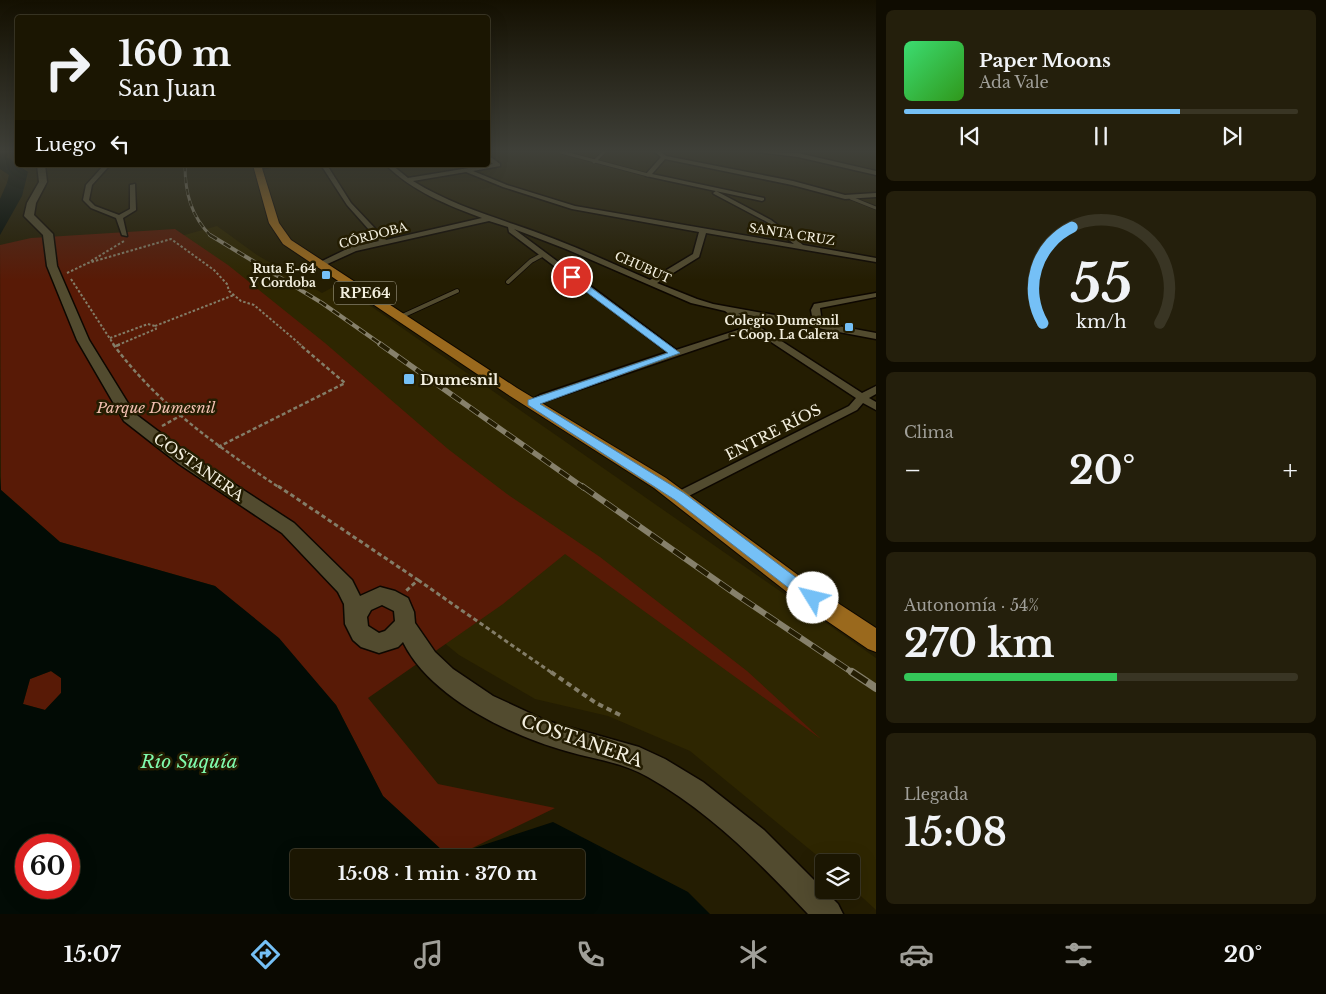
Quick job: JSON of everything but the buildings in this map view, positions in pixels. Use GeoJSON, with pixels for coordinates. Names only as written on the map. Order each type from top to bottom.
{"type":"FeatureCollection","features":[{"type":"Feature","properties":{"kind":"main road","name":"RPE64"},"geometry":{"type":"LineString","coordinates":[[266,195],[278,233],[287,242],[531,403],[679,496],[805,593],[876,641]]}},
{"type":"Feature","properties":{"kind":"street","name":"COSTANERA"},"geometry":{"type":"LineString","coordinates":[[35,195],[29,210],[29,216],[48,234],[52,266],[83,340],[129,417],[185,460],[288,528],[345,586],[354,604],[356,629],[365,639],[372,642],[387,641],[422,654]]}},
{"type":"Feature","properties":{"kind":"street"},"geometry":{"type":"LineString","coordinates":[[86,195],[86,200],[93,207],[120,217],[133,210],[133,195]]}},
{"type":"Feature","properties":{"kind":"street"},"geometry":{"type":"LineString","coordinates":[[343,195],[349,204],[384,242]]}},
{"type":"Feature","properties":{"kind":"street","name":"CHUBUT"},"geometry":{"type":"LineString","coordinates":[[433,195],[694,301],[722,308],[876,336]]}},
{"type":"Feature","properties":{"kind":"street","name":"SANTA CRUZ"},"geometry":{"type":"LineString","coordinates":[[533,195],[569,206],[876,260]]}},
{"type":"Feature","properties":{"kind":"street"},"geometry":{"type":"LineString","coordinates":[[719,195],[769,221],[801,246]]}},
{"type":"Feature","properties":{"kind":"street"},"geometry":{"type":"LineString","coordinates":[[739,195],[762,199]]}},
{"type":"Feature","properties":{"kind":"street"},"geometry":{"type":"LineString","coordinates":[[838,195],[851,198],[864,195]]}},
{"type":"Feature","properties":{"kind":"street"},"geometry":{"type":"LineString","coordinates":[[120,217],[125,235]]}},
{"type":"Feature","properties":{"kind":"street","name":"CÓRDOBA"},"geometry":{"type":"LineString","coordinates":[[320,264],[354,249],[491,218]]}},
{"type":"Feature","properties":{"kind":"street"},"geometry":{"type":"LineString","coordinates":[[511,225],[511,231],[675,353]]}},
{"type":"Feature","properties":{"kind":"street"},"geometry":{"type":"LineString","coordinates":[[651,283],[696,256],[703,230]]}},
{"type":"Feature","properties":{"kind":"street"},"geometry":{"type":"LineString","coordinates":[[818,326],[815,310],[817,306],[876,295]]}},
{"type":"Feature","properties":{"kind":"street"},"geometry":{"type":"LineString","coordinates":[[722,308],[876,407]]}},
{"type":"Feature","properties":{"kind":"street"},"geometry":{"type":"LineString","coordinates":[[531,403],[754,328]]}},
{"type":"Feature","properties":{"kind":"street","name":"ENTRE RÍOS"},"geometry":{"type":"LineString","coordinates":[[679,496],[853,408],[862,398],[876,390]]}},
{"type":"Feature","properties":{"kind":"street","name":"COSTANERA"},"geometry":{"type":"LineString","coordinates":[[345,586],[386,599],[405,612],[404,623],[410,637],[422,654],[460,688],[521,722],[554,735],[630,755],[674,778],[749,834],[828,914]]}},
{"type":"Feature","properties":{"kind":"street"},"geometry":{"type":"LineString","coordinates":[[356,616],[362,605],[386,599]]}},
{"type":"Feature","properties":{"kind":"street"},"geometry":{"type":"LineString","coordinates":[[387,641],[399,633],[404,623]]}},
{"type":"Feature","properties":{"kind":"lane"},"geometry":{"type":"LineString","coordinates":[[851,198],[876,208]]}},
{"type":"Feature","properties":{"kind":"lane"},"geometry":{"type":"LineString","coordinates":[[508,282],[518,276],[531,259],[542,255]]}},
{"type":"Feature","properties":{"kind":"lane"},"geometry":{"type":"LineString","coordinates":[[400,317],[457,291]]}},
{"type":"Feature","properties":{"kind":"path"},"geometry":{"type":"LineString","coordinates":[[125,235],[125,239],[121,244],[66,274],[110,338],[153,392],[218,447],[418,580],[596,703],[622,716]]}},
{"type":"Feature","properties":{"kind":"path"},"geometry":{"type":"LineString","coordinates":[[88,263],[171,239],[184,246],[218,274],[234,296],[254,305],[345,383],[218,447]]}},
{"type":"Feature","properties":{"kind":"path"},"geometry":{"type":"LineString","coordinates":[[110,338],[148,324],[155,326],[234,296]]}},
{"type":"Feature","properties":{"kind":"path"},"geometry":{"type":"LineString","coordinates":[[116,346],[151,333],[156,329],[155,326]]}},
{"type":"Feature","properties":{"kind":"path"},"geometry":{"type":"LineString","coordinates":[[149,432],[180,416]]}},
{"type":"Feature","properties":{"kind":"path"},"geometry":{"type":"LineString","coordinates":[[386,599],[418,580]]}},
{"type":"Feature","properties":{"kind":"shaded area"},"geometry":{"type":"Polygon","coordinates":[[[217,226],[257,255],[322,293],[339,284],[876,658],[876,910],[860,895],[860,854],[815,854],[690,751],[608,716],[535,699],[459,655],[296,521],[80,264],[217,226]]]}},
{"type":"Feature","properties":{"kind":"green space","name":"Parque Dumesnil"},"geometry":{"type":"Polygon","coordinates":[[[175,229],[228,265],[325,343],[448,449],[507,494],[600,557],[747,671],[821,739],[565,554],[503,604],[368,698],[438,784],[555,808],[470,849],[441,849],[383,796],[336,705],[215,586],[60,542],[1,490],[0,245],[31,238],[175,229]]]}},
{"type":"Feature","properties":{"kind":"green space"},"geometry":{"type":"Polygon","coordinates":[[[51,671],[61,678],[61,693],[45,710],[23,704],[30,679],[51,671]]]}},
{"type":"Feature","properties":{"kind":"water"},"geometry":{"type":"Polygon","coordinates":[[[2,195],[22,195],[0,235],[0,199],[2,195]]]}},
{"type":"Feature","properties":{"kind":"water","name":"Río Suquía"},"geometry":{"type":"Polygon","coordinates":[[[0,477],[1,490],[60,542],[215,586],[279,638],[336,705],[383,796],[441,849],[290,849],[290,899],[585,899],[585,849],[471,849],[553,822],[688,892],[710,914],[0,914],[0,477]],[[51,671],[30,679],[23,704],[45,710],[61,693],[61,678],[51,671]]]}},
{"type":"Feature","properties":{"kind":"railway"},"geometry":{"type":"LineString","coordinates":[[188,195],[190,204],[198,220],[210,235]]}},
{"type":"Feature","properties":{"kind":"railway"},"geometry":{"type":"LineString","coordinates":[[210,235],[322,303],[382,345]]}},
{"type":"Feature","properties":{"kind":"railway"},"geometry":{"type":"LineString","coordinates":[[380,344],[584,488]]}},
{"type":"Feature","properties":{"kind":"railway"},"geometry":{"type":"LineString","coordinates":[[582,486],[737,595],[853,673]]}},
{"type":"Feature","properties":{"kind":"railway"},"geometry":{"type":"LineString","coordinates":[[852,672],[876,688]]}},
{"type":"Feature","properties":{"kind":"place","name":"Ruta E-64 Y Cordoba"},"geometry":{"type":"Point","coordinates":[326,275]}},
{"type":"Feature","properties":{"kind":"place","name":"Colegio Dumesnil - Coop. La Calera"},"geometry":{"type":"Point","coordinates":[849,327]}},
{"type":"Feature","properties":{"kind":"place","name":"Dumesnil"},"geometry":{"type":"Point","coordinates":[409,379]}},
{"type":"Feature","properties":{"kind":"route"},"geometry":{"type":"LineString","coordinates":[[572,277],[675,353],[531,403],[627,461],[679,496],[813,598]]}}]}
